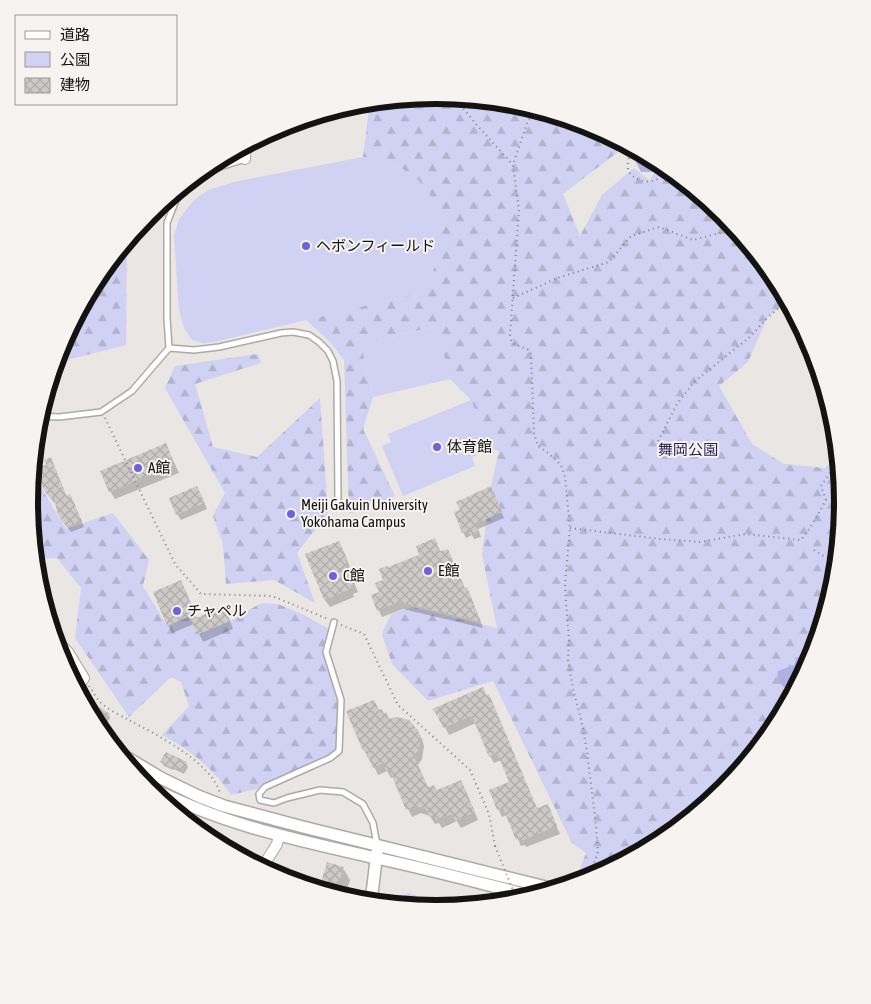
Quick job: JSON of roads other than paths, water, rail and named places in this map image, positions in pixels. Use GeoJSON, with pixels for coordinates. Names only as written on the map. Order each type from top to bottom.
{"type":"FeatureCollection","features":[{"type":"Feature","properties":{"kind":"street"},"geometry":{"type":"LineString","coordinates":[[245,152],[245,159]]}},
{"type":"Feature","properties":{"kind":"street"},"geometry":{"type":"LineString","coordinates":[[67,651],[84,678],[81,683]]}},
{"type":"Feature","properties":{"kind":"street"},"geometry":{"type":"LineString","coordinates":[[134,762],[161,778],[224,806],[293,825],[540,886]]}},
{"type":"Feature","properties":{"kind":"street"},"geometry":{"type":"LineString","coordinates":[[166,795],[196,808],[279,835],[514,892]]}},
{"type":"Feature","properties":{"kind":"street"},"geometry":{"type":"LineString","coordinates":[[266,862],[277,844],[279,835]]}},
{"type":"Feature","properties":{"kind":"street"},"geometry":{"type":"LineString","coordinates":[[372,895],[378,845]]}},
{"type":"Feature","properties":{"kind":"lane"},"geometry":{"type":"LineString","coordinates":[[221,167],[245,159]]}},
{"type":"Feature","properties":{"kind":"lane"},"geometry":{"type":"LineString","coordinates":[[47,417],[59,418],[101,412],[132,391],[168,348],[167,223],[176,201]]}},
{"type":"Feature","properties":{"kind":"lane"},"geometry":{"type":"LineString","coordinates":[[168,348],[194,350],[219,347],[293,332],[309,335],[319,342],[334,361],[337,381],[338,502]]}},
{"type":"Feature","properties":{"kind":"lane"},"geometry":{"type":"LineString","coordinates":[[334,622],[326,652],[341,700],[339,751],[330,758],[265,786],[259,794],[260,800],[274,803],[320,790],[343,792],[363,804],[373,823],[378,845]]}},
{"type":"Feature","properties":{"kind":"place","name":"ヘボンフィールド"},"geometry":{"type":"Point","coordinates":[306,246]}},
{"type":"Feature","properties":{"kind":"place","name":"体育館"},"geometry":{"type":"Point","coordinates":[437,447]}},
{"type":"Feature","properties":{"kind":"place","name":"A館"},"geometry":{"type":"Point","coordinates":[138,468]}},
{"type":"Feature","properties":{"kind":"place","name":"Meiji Gakuin University Yokohama Campus"},"geometry":{"type":"Point","coordinates":[291,514]}},
{"type":"Feature","properties":{"kind":"place","name":"E館"},"geometry":{"type":"Point","coordinates":[428,571]}},
{"type":"Feature","properties":{"kind":"place","name":"C館"},"geometry":{"type":"Point","coordinates":[333,576]}},
{"type":"Feature","properties":{"kind":"place","name":"チャペル"},"geometry":{"type":"Point","coordinates":[177,611]}},
{"type":"Feature","properties":{"kind":"park label","name":"舞岡公園"},"geometry":{"type":"Point","coordinates":[688,450]}}]}
